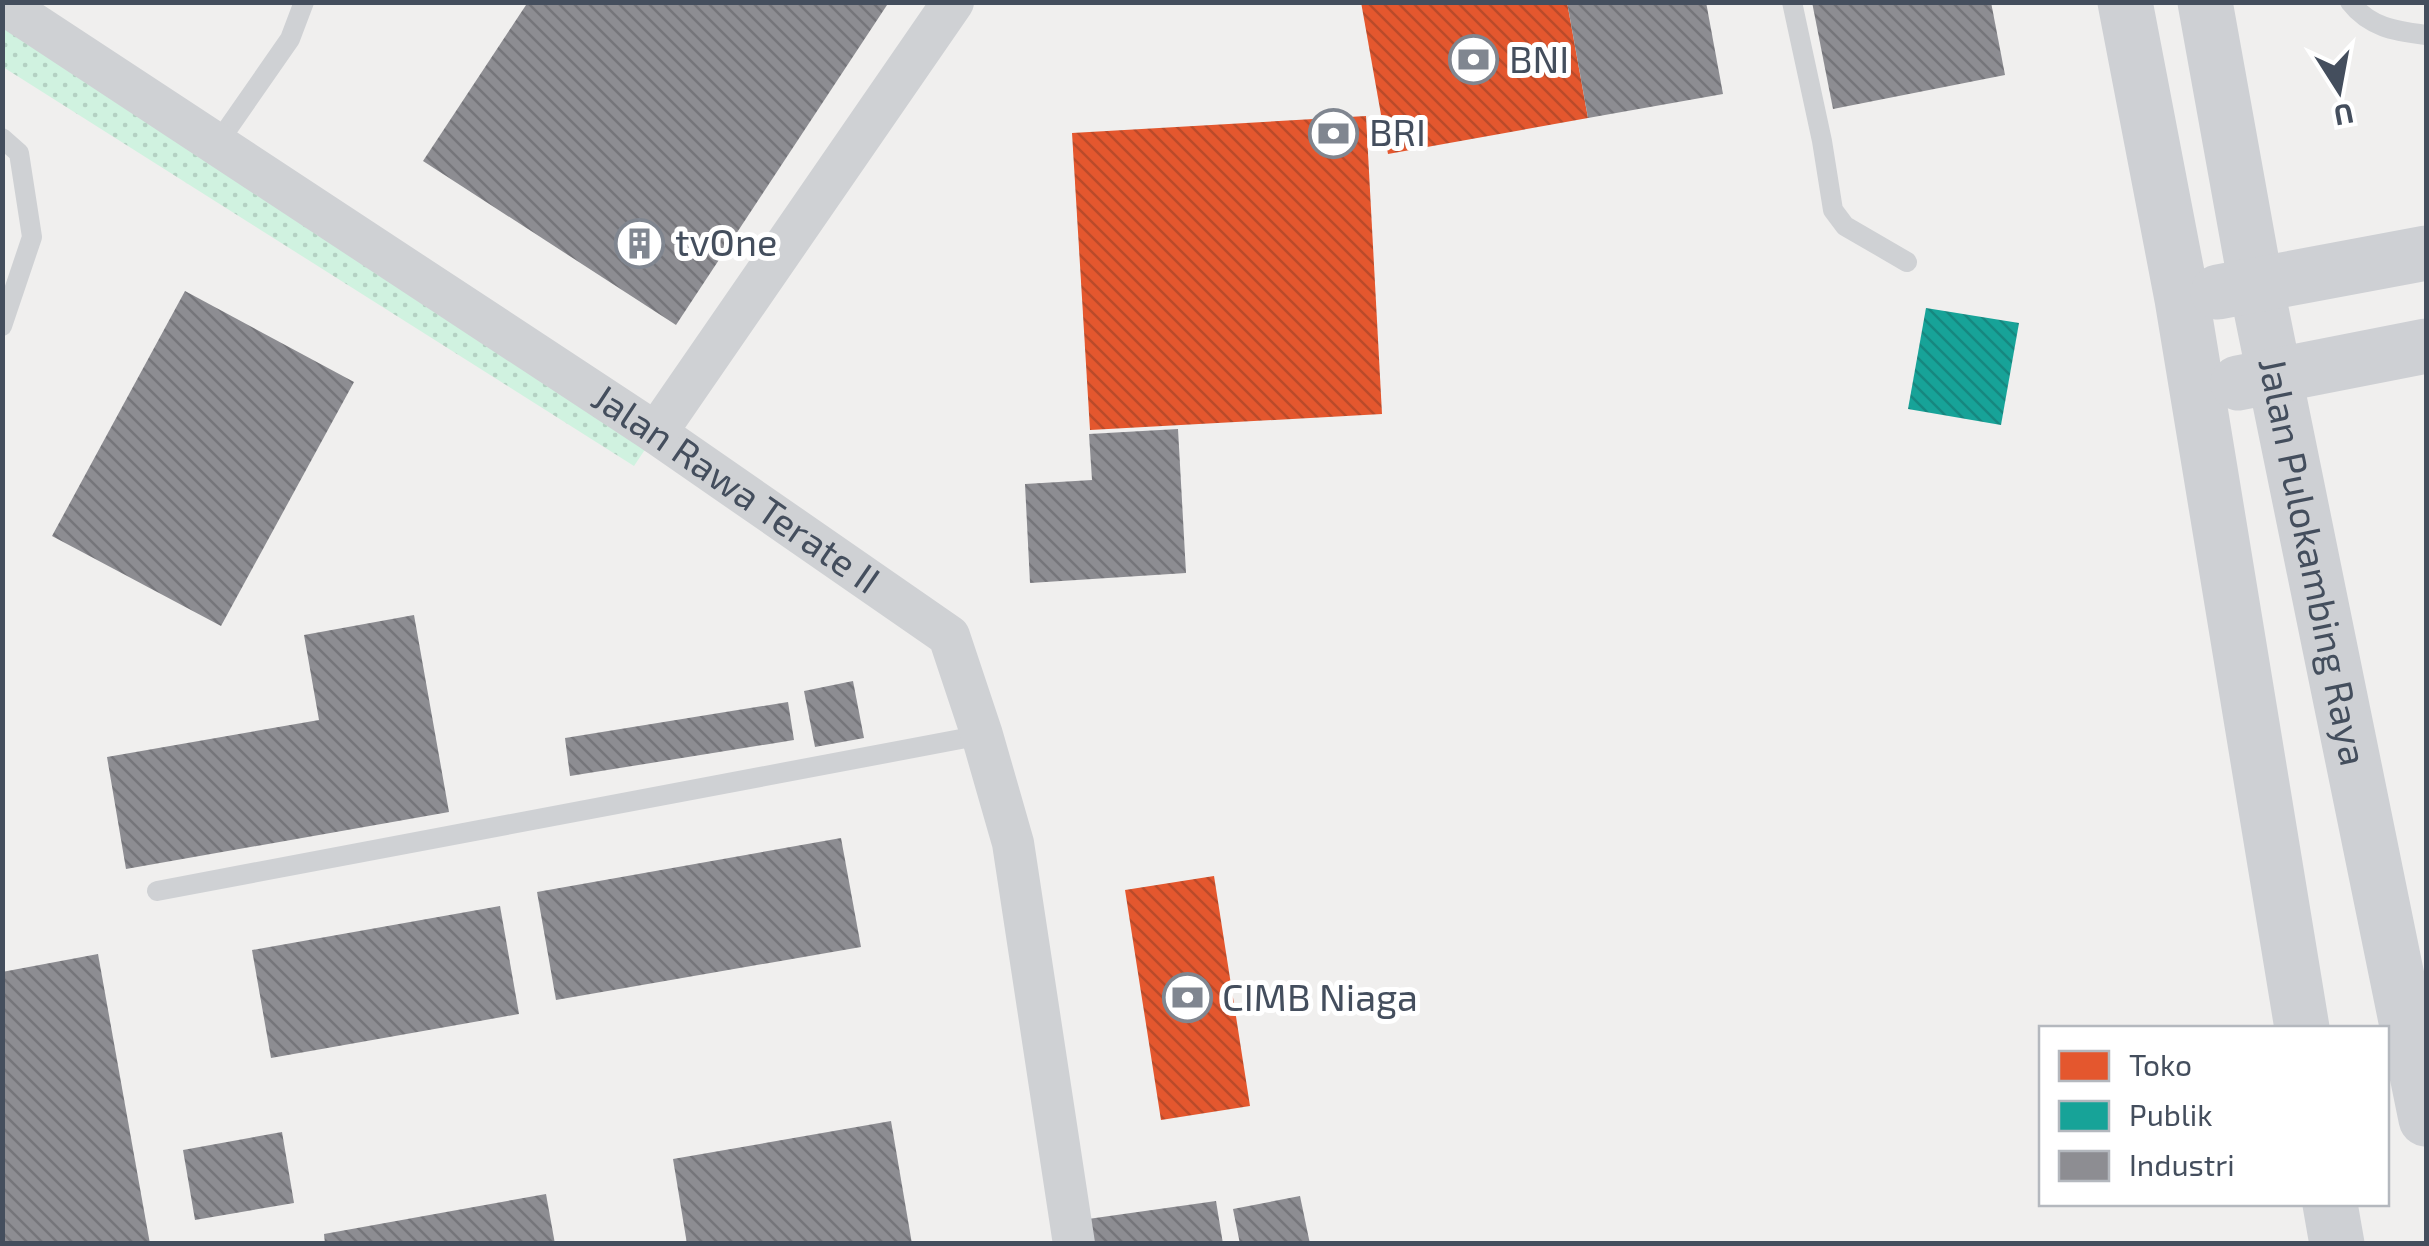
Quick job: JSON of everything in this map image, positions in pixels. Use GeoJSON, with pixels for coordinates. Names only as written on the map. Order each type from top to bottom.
{"type":"FeatureCollection","features":[{"type":"Feature","properties":{"kind":"street"},"geometry":{"type":"LineString","coordinates":[[656,434],[953,2]]}},
{"type":"Feature","properties":{"kind":"street","name":"Jalan Pulokambing Raya"},"geometry":{"type":"LineString","coordinates":[[2124,2],[2182,299],[2302,1026]]}},
{"type":"Feature","properties":{"kind":"street","name":"Jalan Pulokambing Raya"},"geometry":{"type":"LineString","coordinates":[[2205,2],[2274,376],[2425,1106]]}},
{"type":"Feature","properties":{"kind":"street","name":"Jalan Rawa Terate II"},"geometry":{"type":"LineString","coordinates":[[2,4],[656,434],[950,636],[1013,844],[1074,1244]]}},
{"type":"Feature","properties":{"kind":"street"},"geometry":{"type":"LineString","coordinates":[[2182,299],[2426,253]]}},
{"type":"Feature","properties":{"kind":"street"},"geometry":{"type":"LineString","coordinates":[[2198,392],[2426,346]]}},
{"type":"Feature","properties":{"kind":"street"},"geometry":{"type":"LineString","coordinates":[[2330,1206],[2337,1244]]}},
{"type":"Feature","properties":{"kind":"lane"},"geometry":{"type":"LineString","coordinates":[[216,144],[290,39],[304,2]]}},
{"type":"Feature","properties":{"kind":"lane"},"geometry":{"type":"LineString","coordinates":[[1792,2],[1833,210],[1845,226],[1907,262]]}},
{"type":"Feature","properties":{"kind":"lane"},"geometry":{"type":"LineString","coordinates":[[2350,2],[2360,15],[2387,30],[2426,35]]}},
{"type":"Feature","properties":{"kind":"lane"},"geometry":{"type":"LineString","coordinates":[[2,138],[19,153],[32,237],[2,326]]}},
{"type":"Feature","properties":{"kind":"lane"},"geometry":{"type":"LineString","coordinates":[[158,891],[982,735]]}},
{"type":"Feature","properties":{"kind":"green space"},"geometry":{"type":"Polygon","coordinates":[[[2,4],[656,433],[634,466],[3,67],[2,4]]]}},
{"type":"Feature","properties":{"kind":"building: Toko","name":"BNI"},"geometry":{"type":"Polygon","coordinates":[[[1361,2],[1567,2],[1588,118],[1388,154],[1361,2]]]}},
{"type":"Feature","properties":{"kind":"building: Toko"},"geometry":{"type":"Polygon","coordinates":[[[1366,116],[1382,414],[1090,430],[1072,133],[1366,116]]]}},
{"type":"Feature","properties":{"kind":"building: Toko","name":"CIMB Niaga"},"geometry":{"type":"Polygon","coordinates":[[[1214,876],[1250,1106],[1161,1120],[1125,890],[1214,876]]]}},
{"type":"Feature","properties":{"kind":"building: Publik"},"geometry":{"type":"Polygon","coordinates":[[[1926,308],[2019,323],[2001,425],[1908,409],[1926,308]]]}},
{"type":"Feature","properties":{"kind":"building: Industri","name":"tvOne"},"geometry":{"type":"Polygon","coordinates":[[[528,2],[889,2],[676,325],[423,161],[528,2]]]}},
{"type":"Feature","properties":{"kind":"building: Industri"},"geometry":{"type":"Polygon","coordinates":[[[1567,2],[1706,2],[1723,94],[1588,118],[1567,2]]]}},
{"type":"Feature","properties":{"kind":"building: Industri"},"geometry":{"type":"Polygon","coordinates":[[[1812,2],[1991,2],[2005,75],[1833,109],[1812,2]]]}},
{"type":"Feature","properties":{"kind":"building: Industri"},"geometry":{"type":"Polygon","coordinates":[[[185,291],[354,382],[221,626],[52,536],[185,291]]]}},
{"type":"Feature","properties":{"kind":"building: Industri"},"geometry":{"type":"Polygon","coordinates":[[[1178,429],[1186,573],[1030,583],[1025,484],[1092,480],[1089,434],[1178,429]]]}},
{"type":"Feature","properties":{"kind":"building: Industri"},"geometry":{"type":"Polygon","coordinates":[[[414,615],[449,812],[126,869],[107,757],[319,720],[304,635],[414,615]]]}},
{"type":"Feature","properties":{"kind":"building: Industri"},"geometry":{"type":"Polygon","coordinates":[[[853,681],[864,738],[815,747],[804,691],[853,681]]]}},
{"type":"Feature","properties":{"kind":"building: Industri"},"geometry":{"type":"Polygon","coordinates":[[[788,702],[794,740],[570,776],[565,738],[788,702]]]}},
{"type":"Feature","properties":{"kind":"building: Industri"},"geometry":{"type":"Polygon","coordinates":[[[841,838],[861,947],[556,1000],[537,892],[841,838]]]}},
{"type":"Feature","properties":{"kind":"building: Industri"},"geometry":{"type":"Polygon","coordinates":[[[500,906],[519,1014],[271,1058],[252,950],[500,906]]]}},
{"type":"Feature","properties":{"kind":"building: Industri"},"geometry":{"type":"Polygon","coordinates":[[[98,954],[150,1244],[2,1244],[2,972],[98,954]]]}},
{"type":"Feature","properties":{"kind":"building: Industri"},"geometry":{"type":"Polygon","coordinates":[[[891,1121],[912,1244],[687,1244],[673,1159],[891,1121]]]}},
{"type":"Feature","properties":{"kind":"building: Industri"},"geometry":{"type":"Polygon","coordinates":[[[282,1132],[294,1203],[195,1220],[183,1150],[282,1132]]]}},
{"type":"Feature","properties":{"kind":"building: Industri"},"geometry":{"type":"Polygon","coordinates":[[[546,1194],[555,1244],[325,1244],[324,1234],[546,1194]]]}},
{"type":"Feature","properties":{"kind":"building: Industri"},"geometry":{"type":"Polygon","coordinates":[[[1300,1196],[1310,1244],[1240,1244],[1233,1209],[1300,1196]]]}},
{"type":"Feature","properties":{"kind":"building: Industri"},"geometry":{"type":"Polygon","coordinates":[[[1216,1201],[1223,1244],[1091,1244],[1088,1219],[1216,1201]]]}},
{"type":"Feature","properties":{"kind":"place","name":"BNI"},"geometry":{"type":"Point","coordinates":[1474,60]}},
{"type":"Feature","properties":{"kind":"place","name":"BRI"},"geometry":{"type":"Point","coordinates":[1334,133]}},
{"type":"Feature","properties":{"kind":"place","name":"tvOne"},"geometry":{"type":"Point","coordinates":[640,243]}},
{"type":"Feature","properties":{"kind":"place","name":"CIMB Niaga"},"geometry":{"type":"Point","coordinates":[1187,998]}}]}
